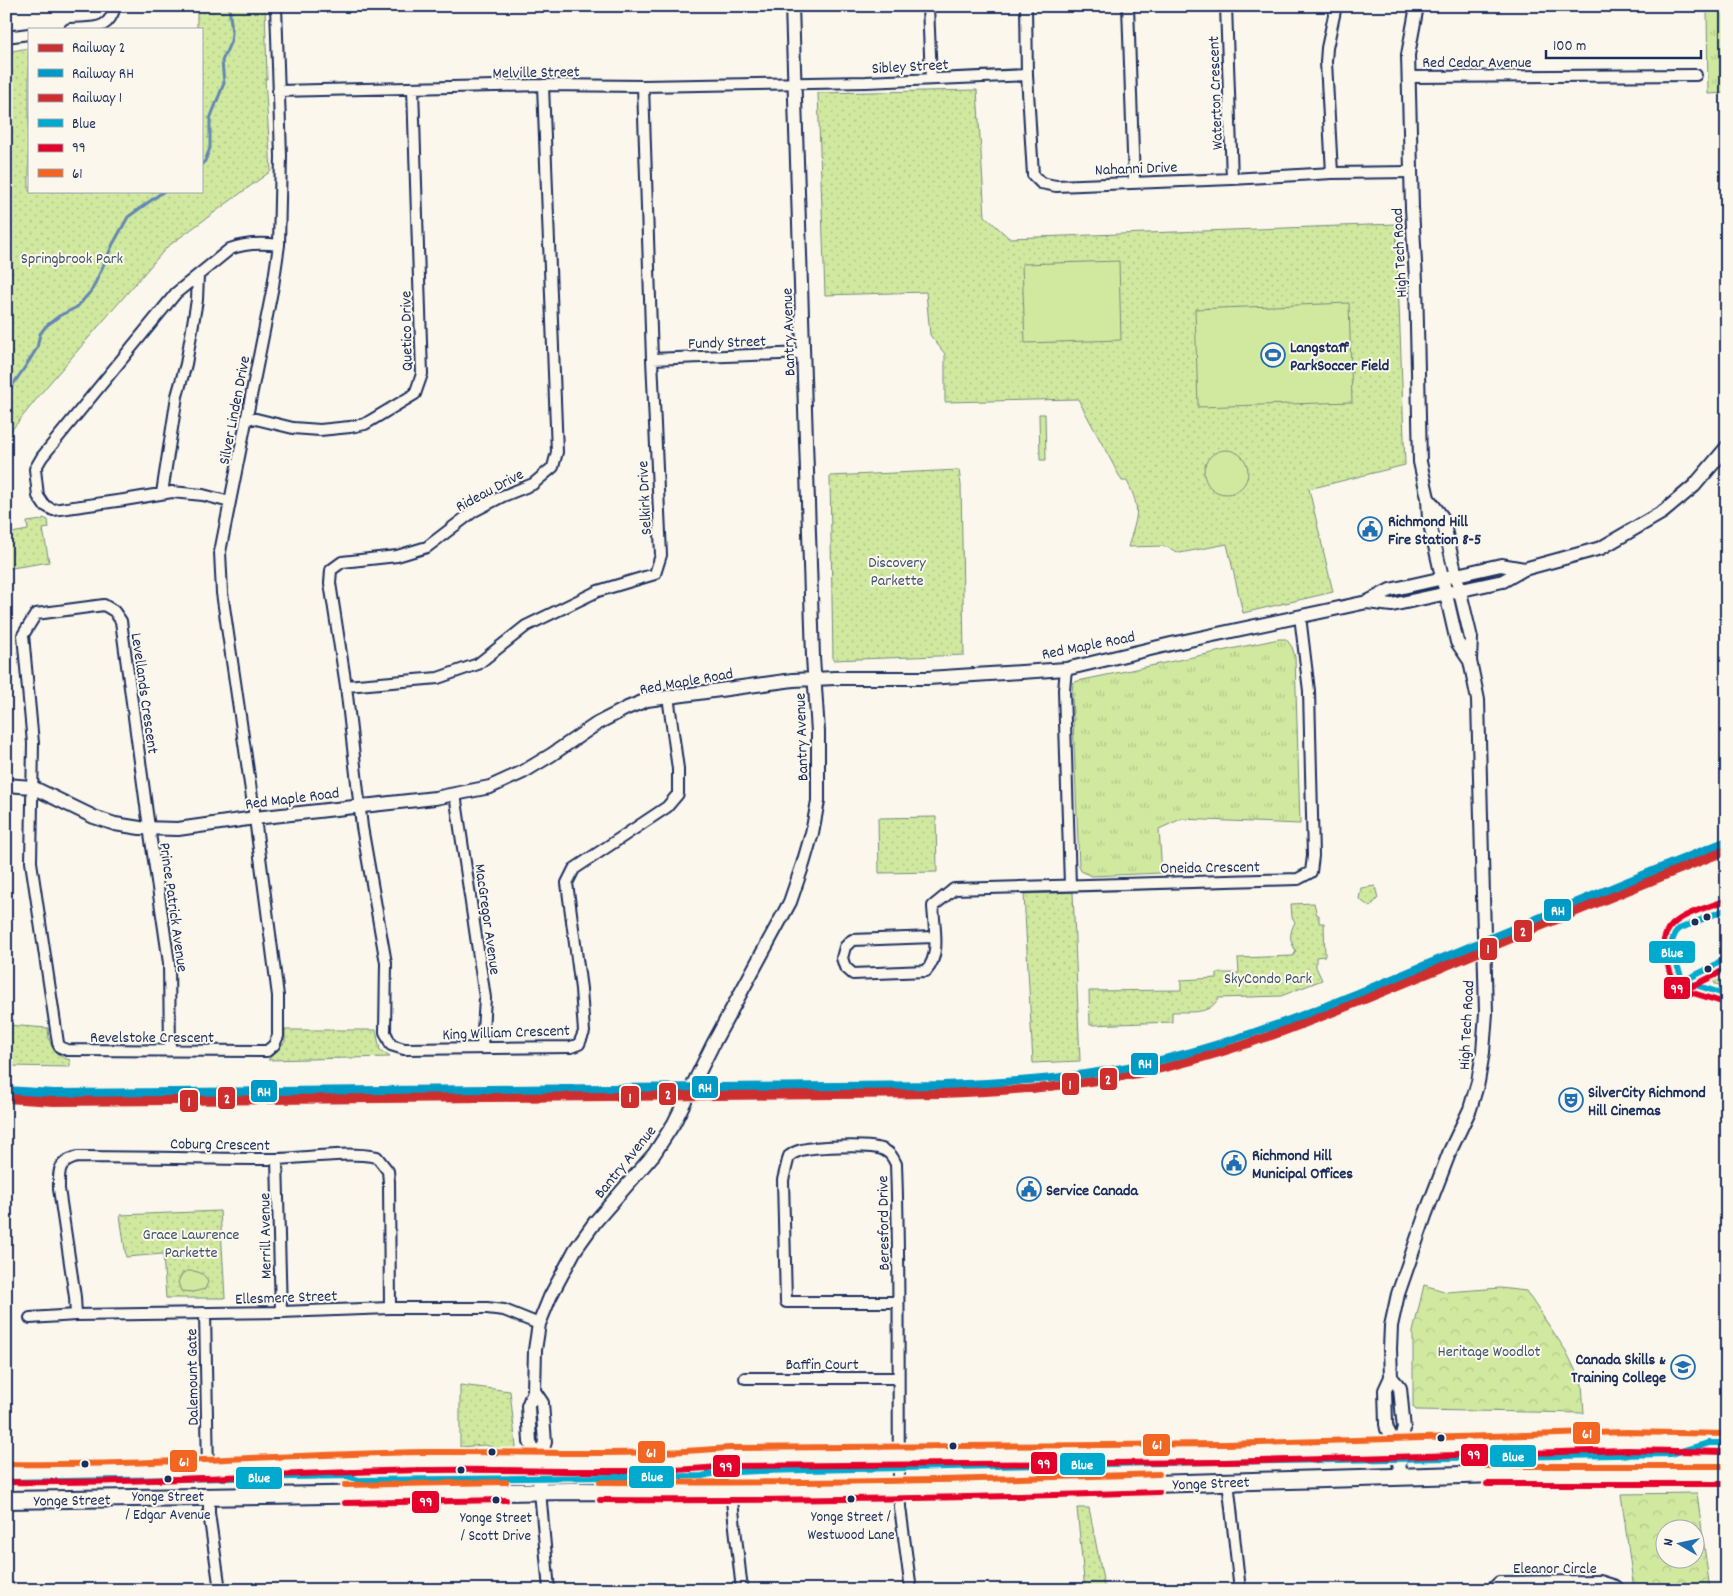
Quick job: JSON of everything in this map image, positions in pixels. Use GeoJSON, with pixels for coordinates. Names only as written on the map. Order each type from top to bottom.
{"type":"FeatureCollection","features":[{"type":"Feature","properties":{"kind":"main road","name":"Yonge Street"},"geometry":{"type":"LineString","coordinates":[[6,1473],[78,1474],[426,1461],[538,1462],[699,1460],[729,1457],[1225,1453],[1626,1441],[1727,1443]]}},
{"type":"Feature","properties":{"kind":"main road","name":"Yonge Street"},"geometry":{"type":"LineString","coordinates":[[6,1500],[540,1491],[731,1492],[899,1488],[980,1489],[1497,1474],[1727,1475]]}},
{"type":"Feature","properties":{"kind":"street"},"geometry":{"type":"LineString","coordinates":[[78,28],[103,25],[109,22],[115,6]]}},
{"type":"Feature","properties":{"kind":"street","name":"Silver Linden Drive"},"geometry":{"type":"LineString","coordinates":[[255,818],[222,593],[220,552],[248,417],[279,245],[281,156],[276,6]]}},
{"type":"Feature","properties":{"kind":"street","name":"Bantry Avenue"},"geometry":{"type":"LineString","coordinates":[[540,1491],[538,1462],[546,1442],[542,1404],[534,1391],[535,1350],[539,1324],[554,1289],[575,1250],[595,1222],[654,1154],[674,1123],[716,1039],[790,902],[812,833],[818,801],[818,732],[814,680],[792,6]]}},
{"type":"Feature","properties":{"kind":"street"},"geometry":{"type":"LineString","coordinates":[[928,6],[931,78]]}},
{"type":"Feature","properties":{"kind":"street","name":"Nahanni Drive"},"geometry":{"type":"LineString","coordinates":[[1026,6],[1027,75],[1033,175],[1041,183],[1056,186],[1332,173],[1412,172]]}},
{"type":"Feature","properties":{"kind":"street"},"geometry":{"type":"LineString","coordinates":[[1128,6],[1134,182]]}},
{"type":"Feature","properties":{"kind":"street","name":"Waterton Crescent"},"geometry":{"type":"LineString","coordinates":[[1226,6],[1232,179]]}},
{"type":"Feature","properties":{"kind":"street"},"geometry":{"type":"LineString","coordinates":[[1332,173],[1326,62],[1336,6]]}},
{"type":"Feature","properties":{"kind":"street","name":"High Tech Road"},"geometry":{"type":"LineString","coordinates":[[1416,6],[1408,55],[1420,462],[1428,498],[1429,520],[1457,642],[1470,661]]}},
{"type":"Feature","properties":{"kind":"street"},"geometry":{"type":"LineString","coordinates":[[6,38],[28,34]]}},
{"type":"Feature","properties":{"kind":"street","name":"Sibley Street"},"geometry":{"type":"LineString","coordinates":[[795,82],[866,82],[1027,75]]}},
{"type":"Feature","properties":{"kind":"street","name":"Red Cedar Avenue"},"geometry":{"type":"LineString","coordinates":[[1409,77],[1696,75]]}},
{"type":"Feature","properties":{"kind":"street","name":"Melville Street"},"geometry":{"type":"LineString","coordinates":[[278,91],[795,82]]}},
{"type":"Feature","properties":{"kind":"street","name":"Rideau Drive"},"geometry":{"type":"LineString","coordinates":[[359,806],[346,686],[330,583],[331,570],[342,562],[397,556],[427,547],[474,511],[503,496],[534,484],[553,467],[558,452],[543,85]]}},
{"type":"Feature","properties":{"kind":"street","name":"Selkirk Drive"},"geometry":{"type":"LineString","coordinates":[[346,686],[438,678],[478,664],[526,626],[598,591],[655,574],[661,555],[643,86]]}},
{"type":"Feature","properties":{"kind":"street","name":"Quetico Drive"},"geometry":{"type":"LineString","coordinates":[[248,417],[293,428],[320,430],[350,427],[366,424],[415,394],[422,374],[413,88]]}},
{"type":"Feature","properties":{"kind":"street"},"geometry":{"type":"LineString","coordinates":[[230,502],[189,493],[172,492],[53,510],[44,505],[38,496],[35,469],[42,457],[176,293],[230,249],[238,246],[262,244],[279,245]]}},
{"type":"Feature","properties":{"kind":"street"},"geometry":{"type":"LineString","coordinates":[[162,493],[176,396],[186,364],[197,300],[198,275]]}},
{"type":"Feature","properties":{"kind":"street","name":"Fundy Street"},"geometry":{"type":"LineString","coordinates":[[652,359],[804,353]]}},
{"type":"Feature","properties":{"kind":"street","name":"Red Maple Road"},"geometry":{"type":"LineString","coordinates":[[1367,602],[1392,605],[1503,581],[1524,569],[1601,548],[1663,512],[1694,486],[1727,447]]}},
{"type":"Feature","properties":{"kind":"street","name":"High Tech Road"},"geometry":{"type":"LineString","coordinates":[[1401,1477],[1397,1448],[1404,1429],[1400,1388],[1391,1377],[1390,1349],[1398,1294],[1443,1169],[1470,1109],[1478,1082],[1485,1025],[1478,700],[1470,661],[1470,638],[1457,576],[1442,517],[1428,498]]}},
{"type":"Feature","properties":{"kind":"street","name":"Red Maple Road"},"geometry":{"type":"LineString","coordinates":[[6,785],[32,787],[94,817],[115,824],[140,828],[178,829],[255,818],[435,798],[490,787],[523,772],[598,723],[647,700],[766,684],[835,678],[928,678],[1066,669],[1171,644],[1367,602],[1390,590],[1501,565],[1524,569]]}},
{"type":"Feature","properties":{"kind":"street","name":"Levellands Crescent"},"geometry":{"type":"LineString","coordinates":[[32,787],[33,743],[22,635],[36,614],[104,605],[114,611],[121,621],[149,828]]}},
{"type":"Feature","properties":{"kind":"street","name":"Oneida Crescent"},"geometry":{"type":"LineString","coordinates":[[1070,885],[1298,879],[1311,872],[1313,856],[1309,690],[1300,616]]}},
{"type":"Feature","properties":{"kind":"street"},"geometry":{"type":"LineString","coordinates":[[934,937],[852,940],[845,947],[842,958],[845,967],[853,974],[926,971],[932,964],[935,956],[933,906],[954,889],[1070,885],[1064,690],[1066,669]]}},
{"type":"Feature","properties":{"kind":"street","name":"King William Crescent"},"geometry":{"type":"LineString","coordinates":[[359,806],[386,963],[385,1032],[391,1045],[404,1049],[572,1046],[579,1044],[584,1032],[581,989],[567,883],[574,869],[667,807],[678,794],[678,769],[668,696]]}},
{"type":"Feature","properties":{"kind":"street","name":"Revelstoke Crescent"},"geometry":{"type":"LineString","coordinates":[[32,787],[31,862],[58,1043],[60,1047],[68,1050],[262,1052],[267,1051],[274,1045],[278,1036],[278,996],[255,818]]}},
{"type":"Feature","properties":{"kind":"street","name":"MacGregor Avenue"},"geometry":{"type":"LineString","coordinates":[[455,794],[485,998],[482,1048]]}},
{"type":"Feature","properties":{"kind":"street","name":"Prince Patrick Avenue"},"geometry":{"type":"LineString","coordinates":[[149,828],[169,963],[170,1050]]}},
{"type":"Feature","properties":{"kind":"street","name":"Beresford Drive"},"geometry":{"type":"LineString","coordinates":[[897,1302],[786,1302],[783,1180],[789,1156],[796,1151],[843,1147],[883,1149],[890,1154],[896,1164],[899,1246],[897,1302],[899,1488],[911,1590]]}},
{"type":"Feature","properties":{"kind":"street","name":"Coburg Crescent"},"geometry":{"type":"LineString","coordinates":[[76,1315],[75,1296],[59,1190],[60,1166],[68,1160],[77,1157],[277,1158],[316,1155],[378,1156],[388,1171],[389,1182],[390,1308]]}},
{"type":"Feature","properties":{"kind":"street","name":"Merrill Avenue"},"geometry":{"type":"LineString","coordinates":[[277,1158],[281,1312]]}},
{"type":"Feature","properties":{"kind":"street","name":"Ellesmere Street"},"geometry":{"type":"LineString","coordinates":[[30,1318],[76,1315],[281,1312],[390,1308],[487,1308],[504,1310],[539,1324]]}},
{"type":"Feature","properties":{"kind":"street","name":"Dalemount Gate"},"geometry":{"type":"LineString","coordinates":[[205,1313],[208,1470]]}},
{"type":"Feature","properties":{"kind":"street","name":"Baffin Court"},"geometry":{"type":"LineString","coordinates":[[745,1378],[898,1378]]}},
{"type":"Feature","properties":{"kind":"street"},"geometry":{"type":"LineString","coordinates":[[1228,1481],[1240,1590]]}},
{"type":"Feature","properties":{"kind":"street"},"geometry":{"type":"LineString","coordinates":[[540,1491],[549,1590]]}},
{"type":"Feature","properties":{"kind":"street"},"geometry":{"type":"LineString","coordinates":[[731,1492],[742,1590]]}},
{"type":"Feature","properties":{"kind":"street"},"geometry":{"type":"LineString","coordinates":[[209,1496],[209,1513],[220,1590]]}},
{"type":"Feature","properties":{"kind":"street","name":"Eleanor Circle"},"geometry":{"type":"LineString","coordinates":[[1491,1590],[1499,1582],[1600,1581],[1616,1586],[1620,1590]]}},
{"type":"Feature","properties":{"kind":"green space","name":"Springbrook Park"},"geometry":{"type":"Polygon","coordinates":[[[197,6],[265,6],[267,79],[265,79],[271,171],[167,247],[47,386],[6,437],[6,52],[28,48],[28,192],[202,192],[202,28],[197,28],[197,6]]]}},
{"type":"Feature","properties":{"kind":"green space"},"geometry":{"type":"Polygon","coordinates":[[[1707,6],[1727,6],[1727,93],[1708,94],[1707,6]]]}},
{"type":"Feature","properties":{"kind":"green space"},"geometry":{"type":"Polygon","coordinates":[[[977,90],[985,216],[1009,238],[1396,224],[1405,465],[1309,489],[1333,592],[1243,613],[1227,544],[1180,553],[1164,546],[1128,547],[1136,520],[1136,507],[1132,491],[1127,481],[1122,481],[1078,399],[945,402],[945,354],[930,335],[926,292],[825,295],[818,93],[977,90]]]}},
{"type":"Feature","properties":{"kind":"green space"},"geometry":{"type":"Polygon","coordinates":[[[1119,261],[1121,340],[1025,343],[1022,264],[1119,261]]]}},
{"type":"Feature","properties":{"kind":"green space","name":"Langstaff ParkSoccer Field"},"geometry":{"type":"Polygon","coordinates":[[[1349,303],[1352,402],[1198,407],[1195,309],[1349,303]]]}},
{"type":"Feature","properties":{"kind":"green space"},"geometry":{"type":"Polygon","coordinates":[[[1039,414],[1045,414],[1046,460],[1040,460],[1039,414]]]}},
{"type":"Feature","properties":{"kind":"green space"},"geometry":{"type":"Polygon","coordinates":[[[1226,450],[1238,454],[1244,460],[1248,472],[1244,484],[1238,490],[1226,494],[1214,490],[1208,484],[1204,472],[1208,460],[1214,454],[1226,450]]]}},
{"type":"Feature","properties":{"kind":"green space","name":"Discovery Parkette"},"geometry":{"type":"Polygon","coordinates":[[[959,470],[961,485],[964,655],[833,660],[830,476],[959,470]]]}},
{"type":"Feature","properties":{"kind":"green space"},"geometry":{"type":"Polygon","coordinates":[[[43,518],[48,520],[49,528],[43,529],[49,562],[6,569],[6,534],[28,530],[27,522],[42,520],[43,518]]]}},
{"type":"Feature","properties":{"kind":"green space"},"geometry":{"type":"Polygon","coordinates":[[[1286,639],[1292,647],[1295,657],[1300,824],[1181,819],[1159,829],[1162,873],[1092,876],[1081,871],[1079,866],[1073,683],[1286,639]]]}},
{"type":"Feature","properties":{"kind":"green space"},"geometry":{"type":"Polygon","coordinates":[[[936,817],[937,872],[879,873],[878,818],[936,817]]]}},
{"type":"Feature","properties":{"kind":"green space"},"geometry":{"type":"Polygon","coordinates":[[[1375,886],[1378,898],[1370,907],[1359,899],[1361,888],[1375,886]]]}},
{"type":"Feature","properties":{"kind":"green space"},"geometry":{"type":"Polygon","coordinates":[[[1073,892],[1080,1061],[1033,1063],[1024,894],[1073,892]]]}},
{"type":"Feature","properties":{"kind":"green space","name":"SkyCondo Park"},"geometry":{"type":"Polygon","coordinates":[[[1314,903],[1317,915],[1319,915],[1319,923],[1324,923],[1325,956],[1316,957],[1316,967],[1322,980],[1281,996],[1219,998],[1210,1008],[1204,1010],[1172,1012],[1172,1022],[1090,1025],[1089,991],[1181,990],[1181,980],[1217,978],[1217,973],[1239,973],[1238,958],[1293,956],[1296,951],[1291,937],[1295,922],[1292,917],[1291,904],[1314,903]]]}},
{"type":"Feature","properties":{"kind":"green space"},"geometry":{"type":"Polygon","coordinates":[[[1727,966],[1727,987],[1715,984],[1711,976],[1712,972],[1727,966]]]}},
{"type":"Feature","properties":{"kind":"green space"},"geometry":{"type":"Polygon","coordinates":[[[6,1025],[48,1028],[49,1039],[53,1048],[64,1058],[70,1060],[70,1067],[6,1066],[6,1025]]]}},
{"type":"Feature","properties":{"kind":"green space"},"geometry":{"type":"Polygon","coordinates":[[[285,1030],[376,1030],[380,1050],[390,1057],[268,1060],[285,1042],[285,1030]]]}},
{"type":"Feature","properties":{"kind":"green space","name":"Grace Lawrence Parkette"},"geometry":{"type":"Polygon","coordinates":[[[220,1211],[225,1298],[166,1298],[163,1254],[126,1257],[120,1215],[220,1211]]]}},
{"type":"Feature","properties":{"kind":"green space"},"geometry":{"type":"Polygon","coordinates":[[[187,1271],[197,1272],[204,1276],[208,1282],[205,1289],[193,1292],[181,1291],[178,1282],[182,1274],[187,1271]]]}},
{"type":"Feature","properties":{"kind":"green space","name":"Heritage Woodlot"},"geometry":{"type":"Polygon","coordinates":[[[1424,1285],[1447,1292],[1500,1288],[1526,1291],[1566,1351],[1582,1384],[1584,1413],[1416,1410],[1413,1407],[1413,1332],[1424,1285]]]}},
{"type":"Feature","properties":{"kind":"green space"},"geometry":{"type":"Polygon","coordinates":[[[460,1385],[510,1391],[516,1447],[508,1451],[485,1445],[460,1447],[460,1385]]]}},
{"type":"Feature","properties":{"kind":"green space"},"geometry":{"type":"Polygon","coordinates":[[[1697,1493],[1700,1518],[1656,1518],[1656,1568],[1706,1568],[1706,1560],[1710,1590],[1634,1590],[1621,1494],[1697,1493]]]}},
{"type":"Feature","properties":{"kind":"green space"},"geometry":{"type":"Polygon","coordinates":[[[1077,1508],[1089,1508],[1105,1590],[1085,1590],[1077,1508]]]}},
{"type":"Feature","properties":{"kind":"waterway"},"geometry":{"type":"LineString","coordinates":[[202,164],[210,148],[210,119],[224,83],[222,61],[231,41],[232,33],[229,6]]}},
{"type":"Feature","properties":{"kind":"waterway"},"geometry":{"type":"LineString","coordinates":[[6,395],[37,348],[40,334],[46,326],[59,316],[77,307],[92,290],[113,244],[128,217],[163,192]]}},
{"type":"Feature","properties":{"kind":"rail line","name":"RH"},"geometry":{"type":"LineString","coordinates":[[6,1090],[54,1093],[943,1085],[1027,1080],[1083,1074],[1165,1059],[1268,1028],[1369,989],[1727,841]]}},
{"type":"Feature","properties":{"kind":"rail line","name":"2"},"geometry":{"type":"LineString","coordinates":[[6,1097],[53,1100],[950,1091],[1032,1089],[1108,1079],[1162,1068],[1268,1036],[1727,847]]}},
{"type":"Feature","properties":{"kind":"rail line","name":"1"},"geometry":{"type":"LineString","coordinates":[[6,1099],[54,1102],[943,1094],[1027,1089],[1083,1083],[1138,1074],[1200,1059],[1302,1025],[1727,851]]}},
{"type":"Feature","properties":{"kind":"transit line","name":"99"},"geometry":{"type":"LineString","coordinates":[[1724,901],[1688,914],[1678,920],[1670,927],[1665,936],[1664,948],[1671,976],[1677,988],[1725,1003]]}},
{"type":"Feature","properties":{"kind":"transit line","name":"Blue"},"geometry":{"type":"LineString","coordinates":[[1727,909],[1679,929],[1672,941],[1671,949],[1683,981],[1727,995]]}},
{"type":"Feature","properties":{"kind":"transit line","name":"Blue"},"geometry":{"type":"LineString","coordinates":[[1683,981],[1712,967],[1727,956]]}},
{"type":"Feature","properties":{"kind":"transit line","name":"99"},"geometry":{"type":"LineString","coordinates":[[1687,989],[1727,967]]}},
{"type":"Feature","properties":{"kind":"transit line","name":"61"},"geometry":{"type":"LineString","coordinates":[[6,1464],[164,1462],[426,1452],[615,1453],[729,1448],[1225,1444],[1626,1432],[1727,1434]]}},
{"type":"Feature","properties":{"kind":"transit line","name":"Blue"},"geometry":{"type":"LineString","coordinates":[[6,1482],[347,1476],[359,1480],[702,1476],[716,1473],[759,1471],[1671,1454],[1709,1443],[1727,1443]]}},
{"type":"Feature","properties":{"kind":"transit line","name":"99"},"geometry":{"type":"LineString","coordinates":[[6,1482],[164,1480],[427,1470],[654,1471],[729,1466],[1225,1462],[1626,1450],[1727,1452]]}},
{"type":"Feature","properties":{"kind":"transit line","name":"61"},"geometry":{"type":"LineString","coordinates":[[1487,1466],[1727,1466]]}},
{"type":"Feature","properties":{"kind":"transit line","name":"61"},"geometry":{"type":"LineString","coordinates":[[600,1482],[879,1481],[1159,1474]]}},
{"type":"Feature","properties":{"kind":"transit line","name":"61"},"geometry":{"type":"LineString","coordinates":[[345,1485],[506,1482]]}},
{"type":"Feature","properties":{"kind":"transit line","name":"99"},"geometry":{"type":"LineString","coordinates":[[1487,1484],[1727,1484]]}},
{"type":"Feature","properties":{"kind":"transit line","name":"99"},"geometry":{"type":"LineString","coordinates":[[600,1500],[879,1499],[1159,1492]]}},
{"type":"Feature","properties":{"kind":"transit line","name":"99"},"geometry":{"type":"LineString","coordinates":[[345,1503],[506,1500]]}},
{"type":"Feature","properties":{"kind":"place","name":"Langstaff ParkSoccer Field"},"geometry":{"type":"Point","coordinates":[1273,355]}},
{"type":"Feature","properties":{"kind":"place","name":"Richmond Hill Fire Station 8-5"},"geometry":{"type":"Point","coordinates":[1370,529]}},
{"type":"Feature","properties":{"kind":"place","name":"SilverCity Richmond Hill Cinemas"},"geometry":{"type":"Point","coordinates":[1571,1100]}},
{"type":"Feature","properties":{"kind":"place","name":"Richmond Hill Municipal Offices"},"geometry":{"type":"Point","coordinates":[1234,1163]}},
{"type":"Feature","properties":{"kind":"place","name":"Service Canada"},"geometry":{"type":"Point","coordinates":[1029,1189]}},
{"type":"Feature","properties":{"kind":"place","name":"Canada Skills & Training College"},"geometry":{"type":"Point","coordinates":[1683,1367]}},
{"type":"Feature","properties":{"kind":"place","name":"Yonge Street / Edgar Avenue"},"geometry":{"type":"Point","coordinates":[168,1479]}},
{"type":"Feature","properties":{"kind":"place","name":"Yonge Street / Westwood Lane"},"geometry":{"type":"Point","coordinates":[851,1499]}},
{"type":"Feature","properties":{"kind":"place","name":"Yonge Street / Scott Drive"},"geometry":{"type":"Point","coordinates":[496,1500]}}]}
